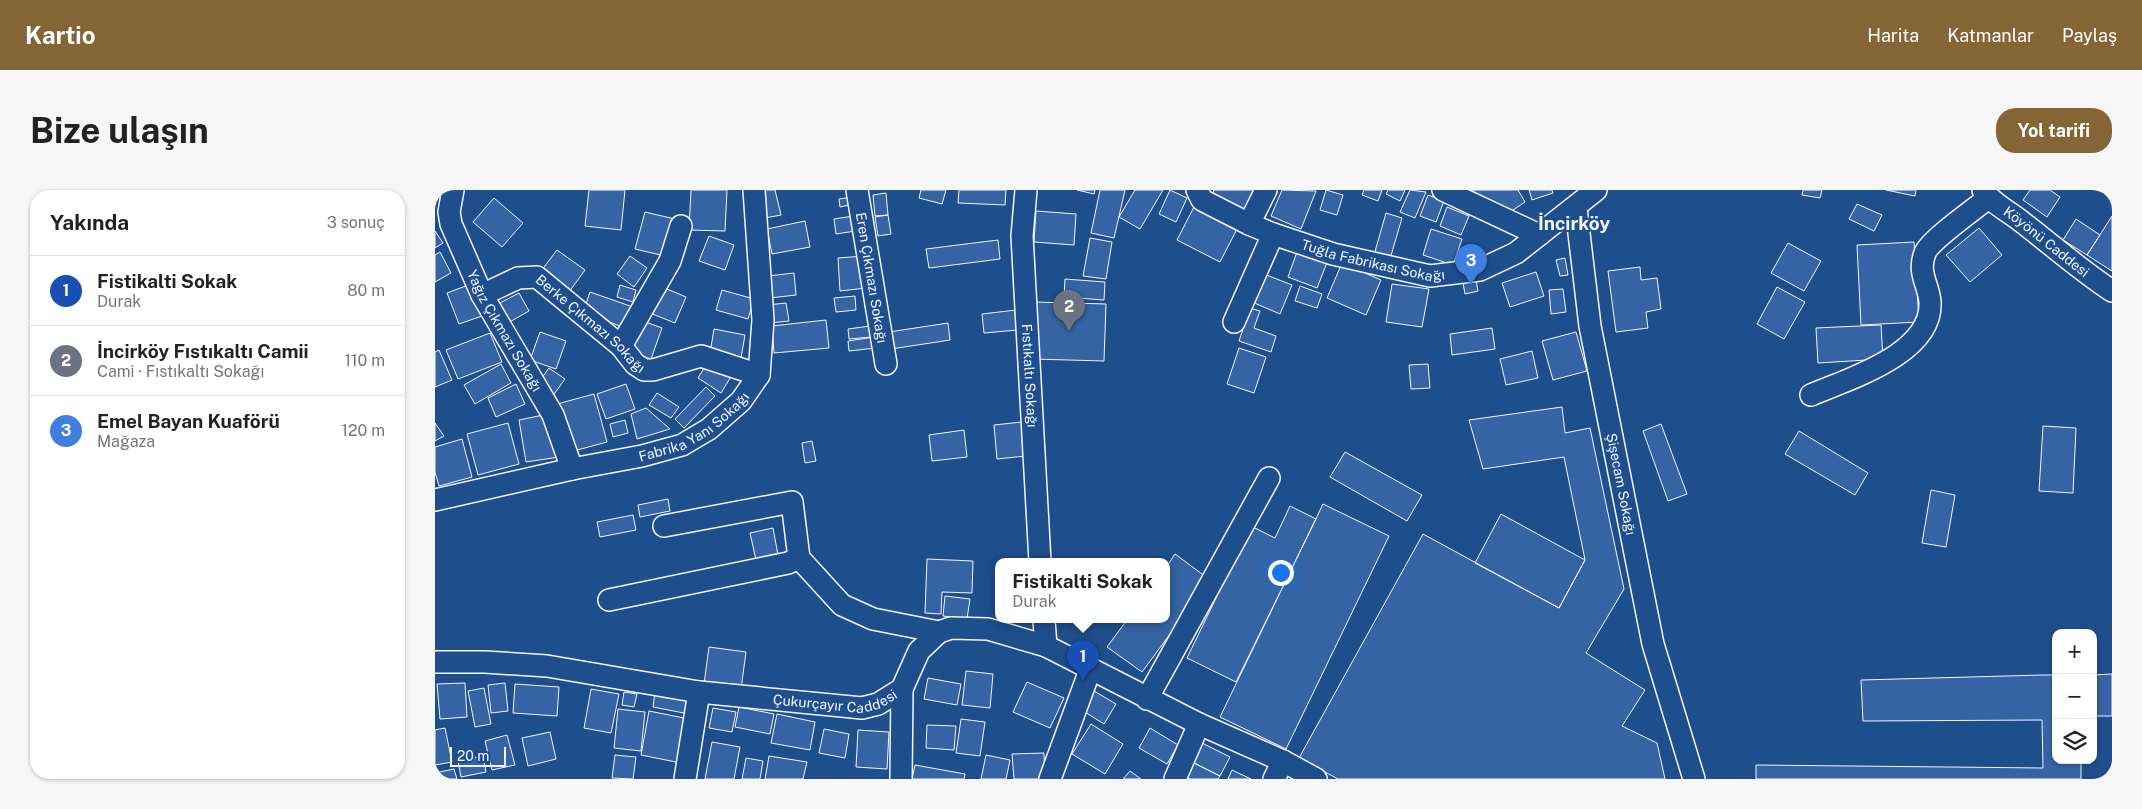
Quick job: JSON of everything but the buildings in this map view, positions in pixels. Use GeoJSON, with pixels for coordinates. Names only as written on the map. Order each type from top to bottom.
{"type":"FeatureCollection","features":[{"type":"Feature","properties":{"kind":"street","name":"Yağız Çıkmazı Sokağı"},"geometry":{"type":"LineString","coordinates":[[453,190],[449,212],[451,224],[482,295],[553,415],[572,469]]}},
{"type":"Feature","properties":{"kind":"street","name":"Fabrika Yanı Sokağı"},"geometry":{"type":"LineString","coordinates":[[438,494],[642,456],[682,446],[709,429],[741,402],[759,375],[763,320],[754,190]]}},
{"type":"Feature","properties":{"kind":"street","name":"Eren Çıkmazı Sokağı"},"geometry":{"type":"LineString","coordinates":[[857,190],[886,364]]}},
{"type":"Feature","properties":{"kind":"street","name":"Fıstıkaltı Sokağı"},"geometry":{"type":"LineString","coordinates":[[1026,190],[1022,236],[1040,558]]}},
{"type":"Feature","properties":{"kind":"street","name":"Tuğla Fabrikası Sokağı"},"geometry":{"type":"LineString","coordinates":[[1197,190],[1202,200],[1273,234],[1333,254],[1430,276],[1480,270],[1516,253],[1576,208]]}},
{"type":"Feature","properties":{"kind":"street"},"geometry":{"type":"LineString","coordinates":[[1249,224],[1266,190]]}},
{"type":"Feature","properties":{"kind":"street"},"geometry":{"type":"LineString","coordinates":[[1443,190],[1539,235]]}},
{"type":"Feature","properties":{"kind":"street"},"geometry":{"type":"LineString","coordinates":[[1576,208],[1595,190]]}},
{"type":"Feature","properties":{"kind":"street"},"geometry":{"type":"LineString","coordinates":[[1811,395],[1890,361],[1917,336],[1927,322],[1930,301],[1922,279],[1925,253],[1985,194]]}},
{"type":"Feature","properties":{"kind":"street","name":"Köyönü Caddesi"},"geometry":{"type":"LineString","coordinates":[[1985,194],[2087,274],[2112,291]]}},
{"type":"Feature","properties":{"kind":"street","name":"Şişecam Sokağı"},"geometry":{"type":"LineString","coordinates":[[1576,208],[1590,326],[1653,644],[1693,779]]}},
{"type":"Feature","properties":{"kind":"street"},"geometry":{"type":"LineString","coordinates":[[621,346],[670,261],[681,226]]}},
{"type":"Feature","properties":{"kind":"street"},"geometry":{"type":"LineString","coordinates":[[1234,322],[1273,234]]}},
{"type":"Feature","properties":{"kind":"street","name":"Berke Çıkmazı Sokağı"},"geometry":{"type":"LineString","coordinates":[[482,295],[519,278],[537,277],[621,346],[635,364],[644,370],[653,370],[701,356],[759,375]]}},
{"type":"Feature","properties":{"kind":"street"},"geometry":{"type":"LineString","coordinates":[[1147,699],[1269,478]]}},
{"type":"Feature","properties":{"kind":"street"},"geometry":{"type":"LineString","coordinates":[[664,526],[792,502],[799,558],[842,605],[873,619],[939,632],[951,628],[988,629],[1046,646],[1199,724],[1278,770],[1316,779]]}},
{"type":"Feature","properties":{"kind":"street"},"geometry":{"type":"LineString","coordinates":[[609,600],[788,564],[799,558]]}},
{"type":"Feature","properties":{"kind":"street"},"geometry":{"type":"LineString","coordinates":[[1044,623],[1046,646]]}},
{"type":"Feature","properties":{"kind":"street","name":"Çukurçayır Caddesi"},"geometry":{"type":"LineString","coordinates":[[435,662],[485,662],[547,666],[699,692],[862,708],[878,704],[902,689],[919,651],[939,632]]}},
{"type":"Feature","properties":{"kind":"street"},"geometry":{"type":"LineString","coordinates":[[1050,779],[1090,670]]}},
{"type":"Feature","properties":{"kind":"street"},"geometry":{"type":"LineString","coordinates":[[901,779],[902,689]]}},
{"type":"Feature","properties":{"kind":"street"},"geometry":{"type":"LineString","coordinates":[[685,779],[699,692]]}},
{"type":"Feature","properties":{"kind":"street"},"geometry":{"type":"LineString","coordinates":[[1175,779],[1199,724]]}},
{"type":"Feature","properties":{"kind":"place","name":"Emel Bayan Kuaförü"},"geometry":{"type":"Point","coordinates":[1471,285]}},
{"type":"Feature","properties":{"kind":"place","name":"İncirköy Fıstıkaltı Camii"},"geometry":{"type":"Point","coordinates":[1069,331]}},
{"type":"Feature","properties":{"kind":"place","name":"Fistikalti Sokak"},"geometry":{"type":"Point","coordinates":[1083,681]}},
{"type":"Feature","properties":{"kind":"district","name":"İncirköy"},"geometry":{"type":"Point","coordinates":[1574,223]}}]}
